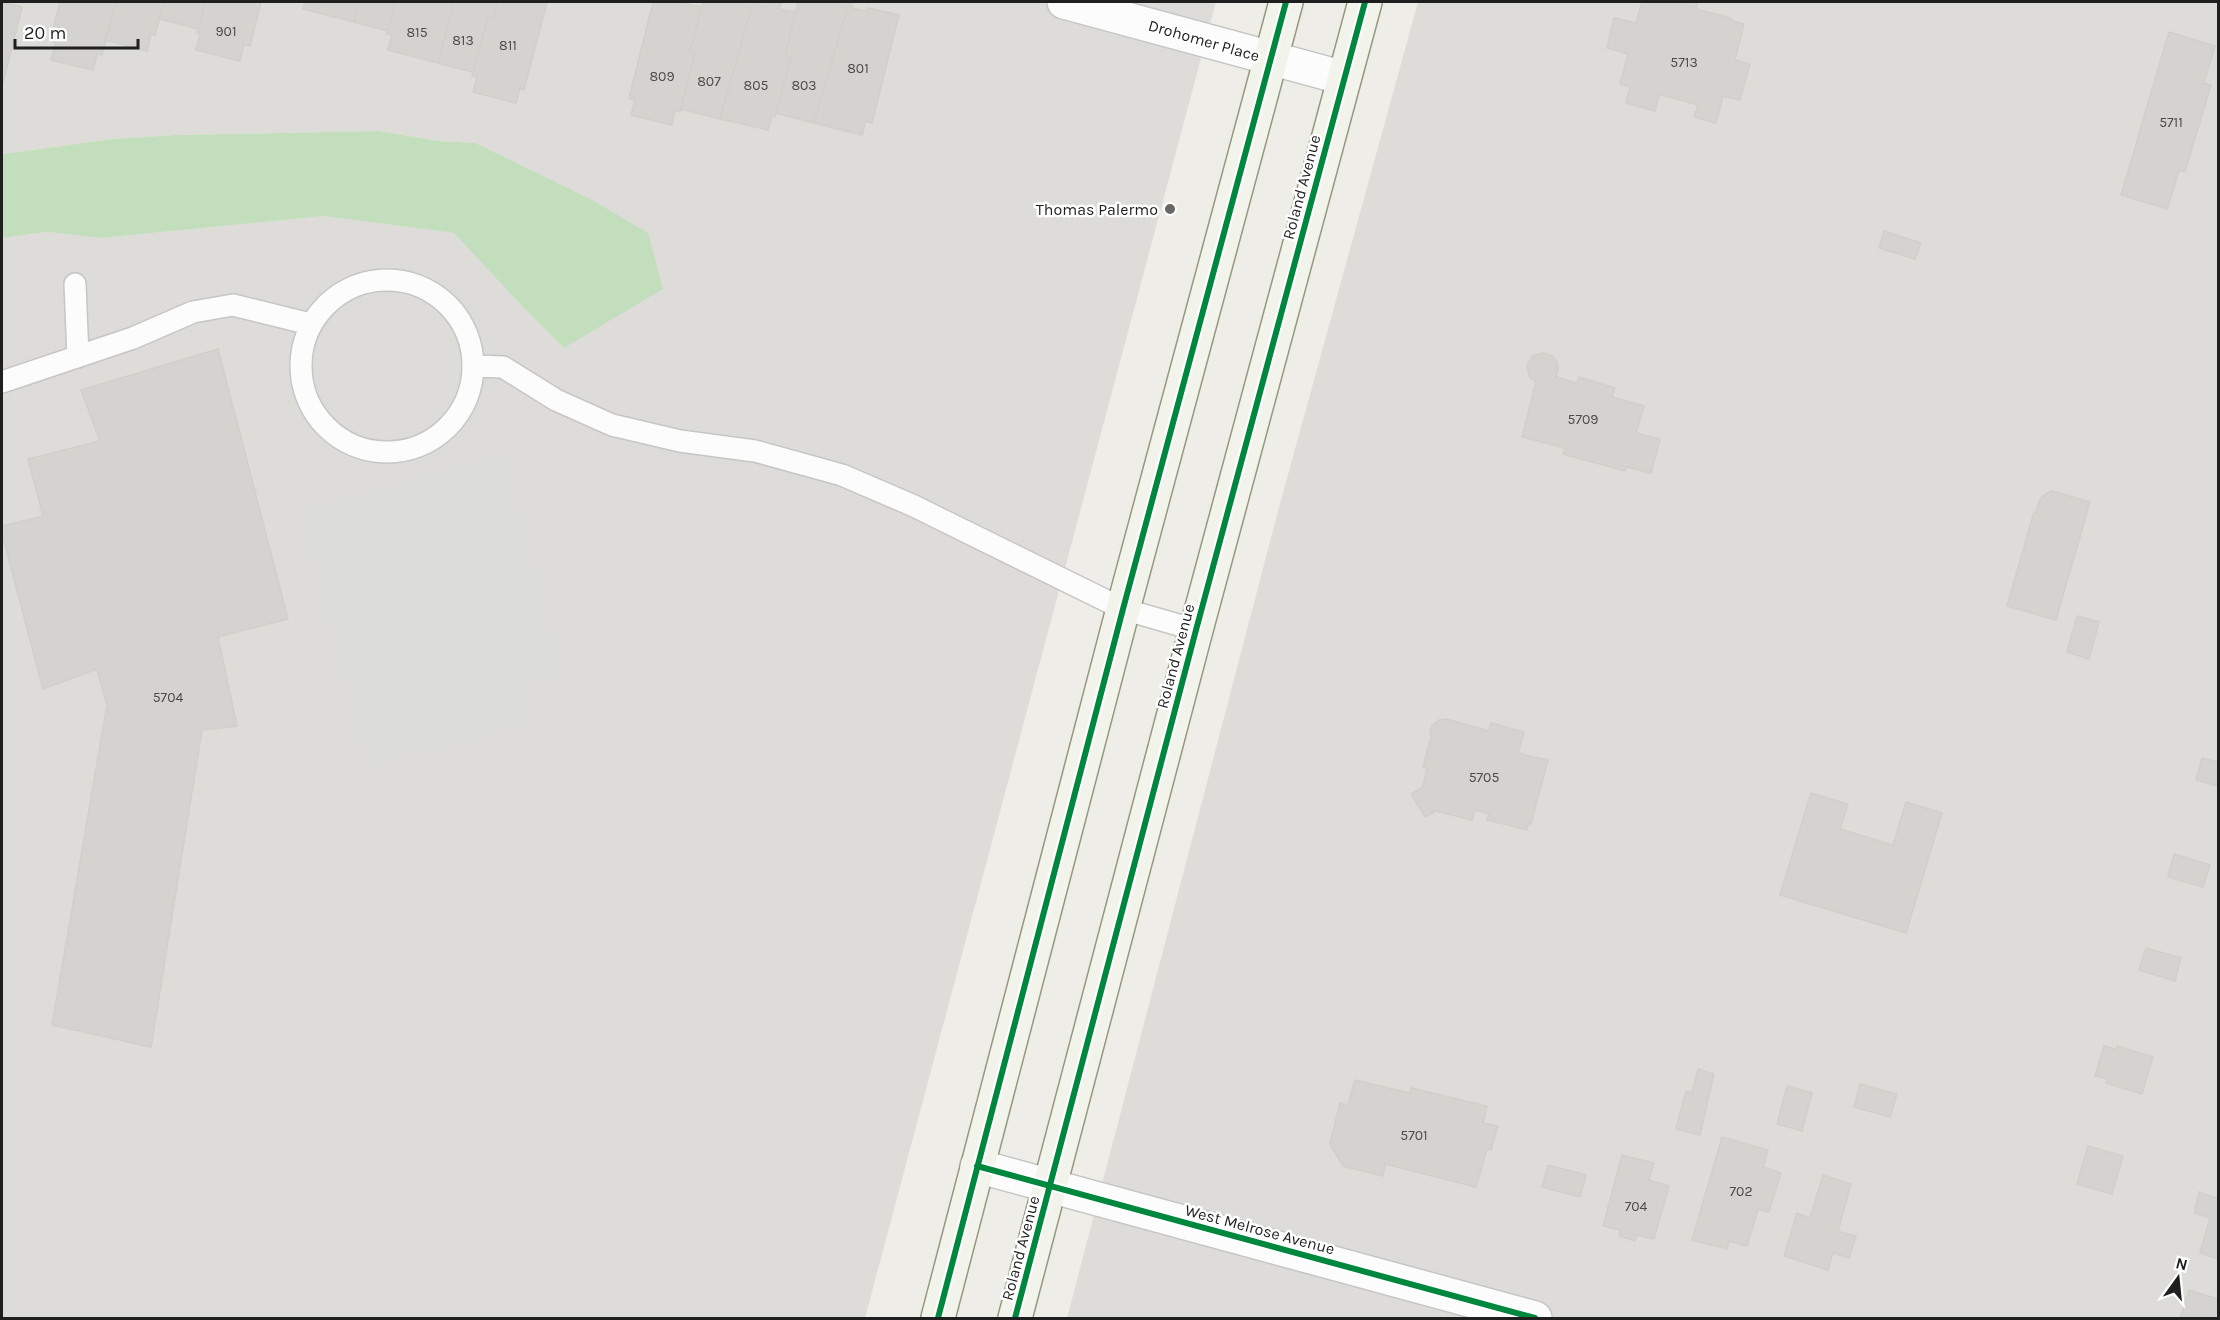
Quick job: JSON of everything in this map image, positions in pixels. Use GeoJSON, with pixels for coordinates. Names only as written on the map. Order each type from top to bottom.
{"type":"FeatureCollection","features":[{"type":"Feature","properties":{"kind":"street","name":"Drohomer Place"},"geometry":{"type":"LineString","coordinates":[[1064,2],[1344,78]]}},
{"type":"Feature","properties":{"kind":"street"},"geometry":{"type":"LineString","coordinates":[[938,1318],[1123,609],[1286,2]]}},
{"type":"Feature","properties":{"kind":"street","name":"Roland Avenue"},"geometry":{"type":"LineString","coordinates":[[1015,1318],[1196,630],[1365,2]]}},
{"type":"Feature","properties":{"kind":"street","name":"West Melrose Avenue"},"geometry":{"type":"LineString","coordinates":[[977,1166],[1535,1318]]}},
{"type":"Feature","properties":{"kind":"lane"},"geometry":{"type":"LineString","coordinates":[[380,279],[409,281],[435,293],[456,313],[470,338],[474,366],[469,394],[456,419],[436,438],[411,449],[385,452],[359,448],[335,435],[318,418],[305,396],[300,372],[302,347],[310,324],[328,302],[352,286],[380,279]]}},
{"type":"Feature","properties":{"kind":"lane"},"geometry":{"type":"LineString","coordinates":[[75,284],[78,357]]}},
{"type":"Feature","properties":{"kind":"lane"},"geometry":{"type":"LineString","coordinates":[[2,382],[133,338],[193,312],[233,306],[310,324]]}},
{"type":"Feature","properties":{"kind":"lane"},"geometry":{"type":"LineString","coordinates":[[474,366],[503,367],[556,400],[612,425],[680,441],[755,451],[842,475],[914,506],[1123,609],[1196,630]]}},
{"type":"Feature","properties":{"kind":"shaded area"},"geometry":{"type":"Polygon","coordinates":[[[2,2],[1216,2],[865,1318],[2,1318],[2,238],[47,232],[101,238],[324,216],[455,233],[564,348],[475,143],[438,141],[379,131],[176,135],[113,139],[2,154],[2,2]]]}},
{"type":"Feature","properties":{"kind":"shaded area"},"geometry":{"type":"Polygon","coordinates":[[[1418,2],[2218,2],[2218,1318],[1067,1318],[1278,511],[1418,2]]]}},
{"type":"Feature","properties":{"kind":"shaded area"},"geometry":{"type":"Polygon","coordinates":[[[500,459],[558,675],[521,685],[530,722],[371,764],[304,510],[500,459]]]}},
{"type":"Feature","properties":{"kind":"green space"},"geometry":{"type":"Polygon","coordinates":[[[379,131],[438,141],[475,143],[592,200],[648,233],[663,289],[564,348],[454,233],[324,216],[101,238],[47,232],[2,238],[2,154],[113,139],[176,135],[379,131]]]}},
{"type":"Feature","properties":{"kind":"building"},"geometry":{"type":"Polygon","coordinates":[[[2,2],[22,7],[2,87],[2,2]]]}},
{"type":"Feature","properties":{"kind":"building"},"geometry":{"type":"Polygon","coordinates":[[[60,2],[116,2],[102,55],[97,54],[93,70],[51,60],[56,43],[50,41],[60,2]]]}},
{"type":"Feature","properties":{"kind":"building"},"geometry":{"type":"Polygon","coordinates":[[[116,2],[164,2],[155,35],[151,34],[147,51],[105,40],[116,2]]]}},
{"type":"Feature","properties":{"kind":"building"},"geometry":{"type":"Polygon","coordinates":[[[164,2],[206,2],[198,29],[159,19],[164,2]]]}},
{"type":"Feature","properties":{"kind":"building"},"geometry":{"type":"Polygon","coordinates":[[[206,2],[261,2],[250,46],[244,44],[240,61],[196,50],[200,34],[197,33],[206,2]]]}},
{"type":"Feature","properties":{"kind":"building"},"geometry":{"type":"Polygon","coordinates":[[[305,2],[359,2],[354,22],[303,9],[305,2]]]}},
{"type":"Feature","properties":{"kind":"building"},"geometry":{"type":"Polygon","coordinates":[[[359,2],[395,2],[388,31],[354,22],[359,2]]]}},
{"type":"Feature","properties":{"kind":"building"},"geometry":{"type":"Polygon","coordinates":[[[395,2],[454,2],[438,63],[388,50],[392,35],[387,34],[395,2]]]}},
{"type":"Feature","properties":{"kind":"building"},"geometry":{"type":"Polygon","coordinates":[[[454,2],[498,2],[494,18],[488,17],[473,72],[438,63],[454,2]]]}},
{"type":"Feature","properties":{"kind":"building"},"geometry":{"type":"Polygon","coordinates":[[[498,2],[547,2],[524,90],[520,88],[516,103],[473,92],[477,77],[472,76],[488,17],[494,18],[498,2]]]}},
{"type":"Feature","properties":{"kind":"building"},"geometry":{"type":"Polygon","coordinates":[[[653,2],[686,2],[685,4],[701,7],[690,52],[695,53],[680,112],[675,110],[672,125],[631,115],[635,100],[629,98],[653,2]]]}},
{"type":"Feature","properties":{"kind":"building"},"geometry":{"type":"Polygon","coordinates":[[[703,2],[753,2],[720,119],[681,109],[695,53],[690,52],[703,2]]]}},
{"type":"Feature","properties":{"kind":"building"},"geometry":{"type":"Polygon","coordinates":[[[753,2],[781,3],[779,9],[796,12],[785,56],[791,58],[775,117],[772,116],[768,130],[720,119],[753,2]]]}},
{"type":"Feature","properties":{"kind":"building"},"geometry":{"type":"Polygon","coordinates":[[[798,2],[849,2],[814,123],[776,113],[791,58],[785,56],[798,2]]]}},
{"type":"Feature","properties":{"kind":"building"},"geometry":{"type":"Polygon","coordinates":[[[849,2],[853,2],[852,8],[867,11],[868,8],[899,15],[872,123],[866,121],[862,135],[814,123],[849,2]]]}},
{"type":"Feature","properties":{"kind":"building"},"geometry":{"type":"Polygon","coordinates":[[[1642,2],[1698,2],[1696,9],[1731,18],[1730,20],[1744,24],[1735,60],[1750,64],[1740,100],[1723,96],[1716,123],[1694,117],[1698,105],[1659,94],[1655,111],[1626,103],[1630,87],[1620,84],[1628,54],[1607,48],[1614,18],[1636,23],[1642,2]]]}},
{"type":"Feature","properties":{"kind":"building"},"geometry":{"type":"Polygon","coordinates":[[[2169,32],[2215,46],[2204,83],[2211,85],[2185,172],[2179,171],[2167,209],[2121,195],[2169,32]]]}},
{"type":"Feature","properties":{"kind":"building"},"geometry":{"type":"Polygon","coordinates":[[[1884,231],[1921,243],[1915,259],[1879,248],[1884,231]]]}},
{"type":"Feature","properties":{"kind":"building"},"geometry":{"type":"Polygon","coordinates":[[[218,349],[288,619],[218,637],[237,726],[202,730],[151,1047],[52,1025],[107,705],[97,669],[43,689],[2,534],[2,526],[43,516],[28,459],[100,441],[81,390],[218,349]]]}},
{"type":"Feature","properties":{"kind":"building"},"geometry":{"type":"Polygon","coordinates":[[[1543,353],[1552,356],[1557,362],[1556,377],[1577,383],[1579,377],[1615,388],[1612,397],[1644,406],[1636,433],[1660,439],[1651,473],[1626,467],[1625,471],[1563,454],[1565,448],[1522,437],[1536,382],[1529,376],[1527,365],[1533,356],[1543,353]]]}},
{"type":"Feature","properties":{"kind":"building"},"geometry":{"type":"Polygon","coordinates":[[[2052,491],[2090,502],[2056,620],[2007,606],[2034,512],[2036,513],[2039,501],[2044,495],[2052,491]]]}},
{"type":"Feature","properties":{"kind":"building"},"geometry":{"type":"Polygon","coordinates":[[[2077,616],[2099,622],[2089,659],[2067,652],[2077,616]]]}},
{"type":"Feature","properties":{"kind":"building"},"geometry":{"type":"Polygon","coordinates":[[[1446,719],[1489,731],[1491,723],[1524,732],[1518,753],[1548,760],[1531,824],[1528,824],[1527,830],[1487,820],[1489,814],[1475,810],[1472,820],[1436,811],[1425,817],[1411,794],[1423,787],[1427,768],[1423,767],[1430,740],[1432,741],[1430,733],[1432,726],[1439,720],[1446,719]]]}},
{"type":"Feature","properties":{"kind":"building"},"geometry":{"type":"Polygon","coordinates":[[[2202,758],[2218,762],[2218,786],[2196,780],[2202,758]]]}},
{"type":"Feature","properties":{"kind":"building"},"geometry":{"type":"Polygon","coordinates":[[[1811,793],[1848,804],[1840,829],[1893,845],[1906,802],[1942,813],[1906,933],[1780,895],[1811,793]]]}},
{"type":"Feature","properties":{"kind":"building"},"geometry":{"type":"Polygon","coordinates":[[[2174,854],[2210,865],[2203,887],[2168,877],[2174,854]]]}},
{"type":"Feature","properties":{"kind":"building"},"geometry":{"type":"Polygon","coordinates":[[[2146,948],[2181,958],[2175,981],[2139,970],[2146,948]]]}},
{"type":"Feature","properties":{"kind":"building"},"geometry":{"type":"Polygon","coordinates":[[[2104,1046],[2116,1049],[2117,1046],[2153,1057],[2142,1094],[2106,1083],[2107,1079],[2095,1076],[2104,1046]]]}},
{"type":"Feature","properties":{"kind":"building"},"geometry":{"type":"Polygon","coordinates":[[[1698,1069],[1714,1074],[1700,1135],[1676,1129],[1686,1091],[1692,1092],[1698,1069]]]}},
{"type":"Feature","properties":{"kind":"building"},"geometry":{"type":"Polygon","coordinates":[[[1355,1080],[1410,1093],[1411,1088],[1487,1106],[1483,1123],[1498,1126],[1491,1150],[1487,1149],[1476,1187],[1385,1164],[1383,1176],[1343,1166],[1330,1144],[1340,1103],[1348,1105],[1355,1080]]]}},
{"type":"Feature","properties":{"kind":"building"},"geometry":{"type":"Polygon","coordinates":[[[1860,1084],[1897,1094],[1890,1117],[1854,1107],[1860,1084]]]}},
{"type":"Feature","properties":{"kind":"building"},"geometry":{"type":"Polygon","coordinates":[[[1787,1086],[1812,1093],[1802,1131],[1777,1124],[1787,1086]]]}},
{"type":"Feature","properties":{"kind":"building"},"geometry":{"type":"Polygon","coordinates":[[[1722,1137],[1768,1150],[1763,1167],[1781,1173],[1769,1212],[1758,1209],[1747,1246],[1729,1241],[1727,1249],[1692,1240],[1722,1137]]]}},
{"type":"Feature","properties":{"kind":"building"},"geometry":{"type":"Polygon","coordinates":[[[2088,1146],[2123,1156],[2112,1194],[2077,1184],[2088,1146]]]}},
{"type":"Feature","properties":{"kind":"building"},"geometry":{"type":"Polygon","coordinates":[[[1622,1155],[1654,1163],[1649,1180],[1669,1186],[1654,1239],[1637,1235],[1635,1241],[1619,1236],[1620,1230],[1603,1226],[1622,1155]]]}},
{"type":"Feature","properties":{"kind":"building"},"geometry":{"type":"Polygon","coordinates":[[[1548,1165],[1586,1175],[1580,1197],[1542,1187],[1548,1165]]]}},
{"type":"Feature","properties":{"kind":"building"},"geometry":{"type":"Polygon","coordinates":[[[1823,1175],[1851,1184],[1838,1231],[1856,1236],[1849,1258],[1833,1253],[1828,1270],[1784,1256],[1797,1213],[1810,1218],[1823,1175]]]}},
{"type":"Feature","properties":{"kind":"building"},"geometry":{"type":"Polygon","coordinates":[[[2199,1192],[2216,1198],[2218,1195],[2218,1259],[2200,1253],[2210,1218],[2194,1213],[2199,1192]]]}},
{"type":"Feature","properties":{"kind":"building"},"geometry":{"type":"Polygon","coordinates":[[[2189,1290],[2218,1299],[2218,1318],[2180,1318],[2189,1290]]]}},
{"type":"Feature","properties":{"kind":"cycle path"},"geometry":{"type":"LineString","coordinates":[[938,1318],[1123,609],[1286,2]]}},
{"type":"Feature","properties":{"kind":"cycle path"},"geometry":{"type":"LineString","coordinates":[[1015,1318],[1196,630],[1365,2]]}},
{"type":"Feature","properties":{"kind":"cycle path"},"geometry":{"type":"LineString","coordinates":[[977,1166],[1535,1318]]}},
{"type":"Feature","properties":{"kind":"place","name":"Thomas Palermo"},"geometry":{"type":"Point","coordinates":[1170,209]}}]}
